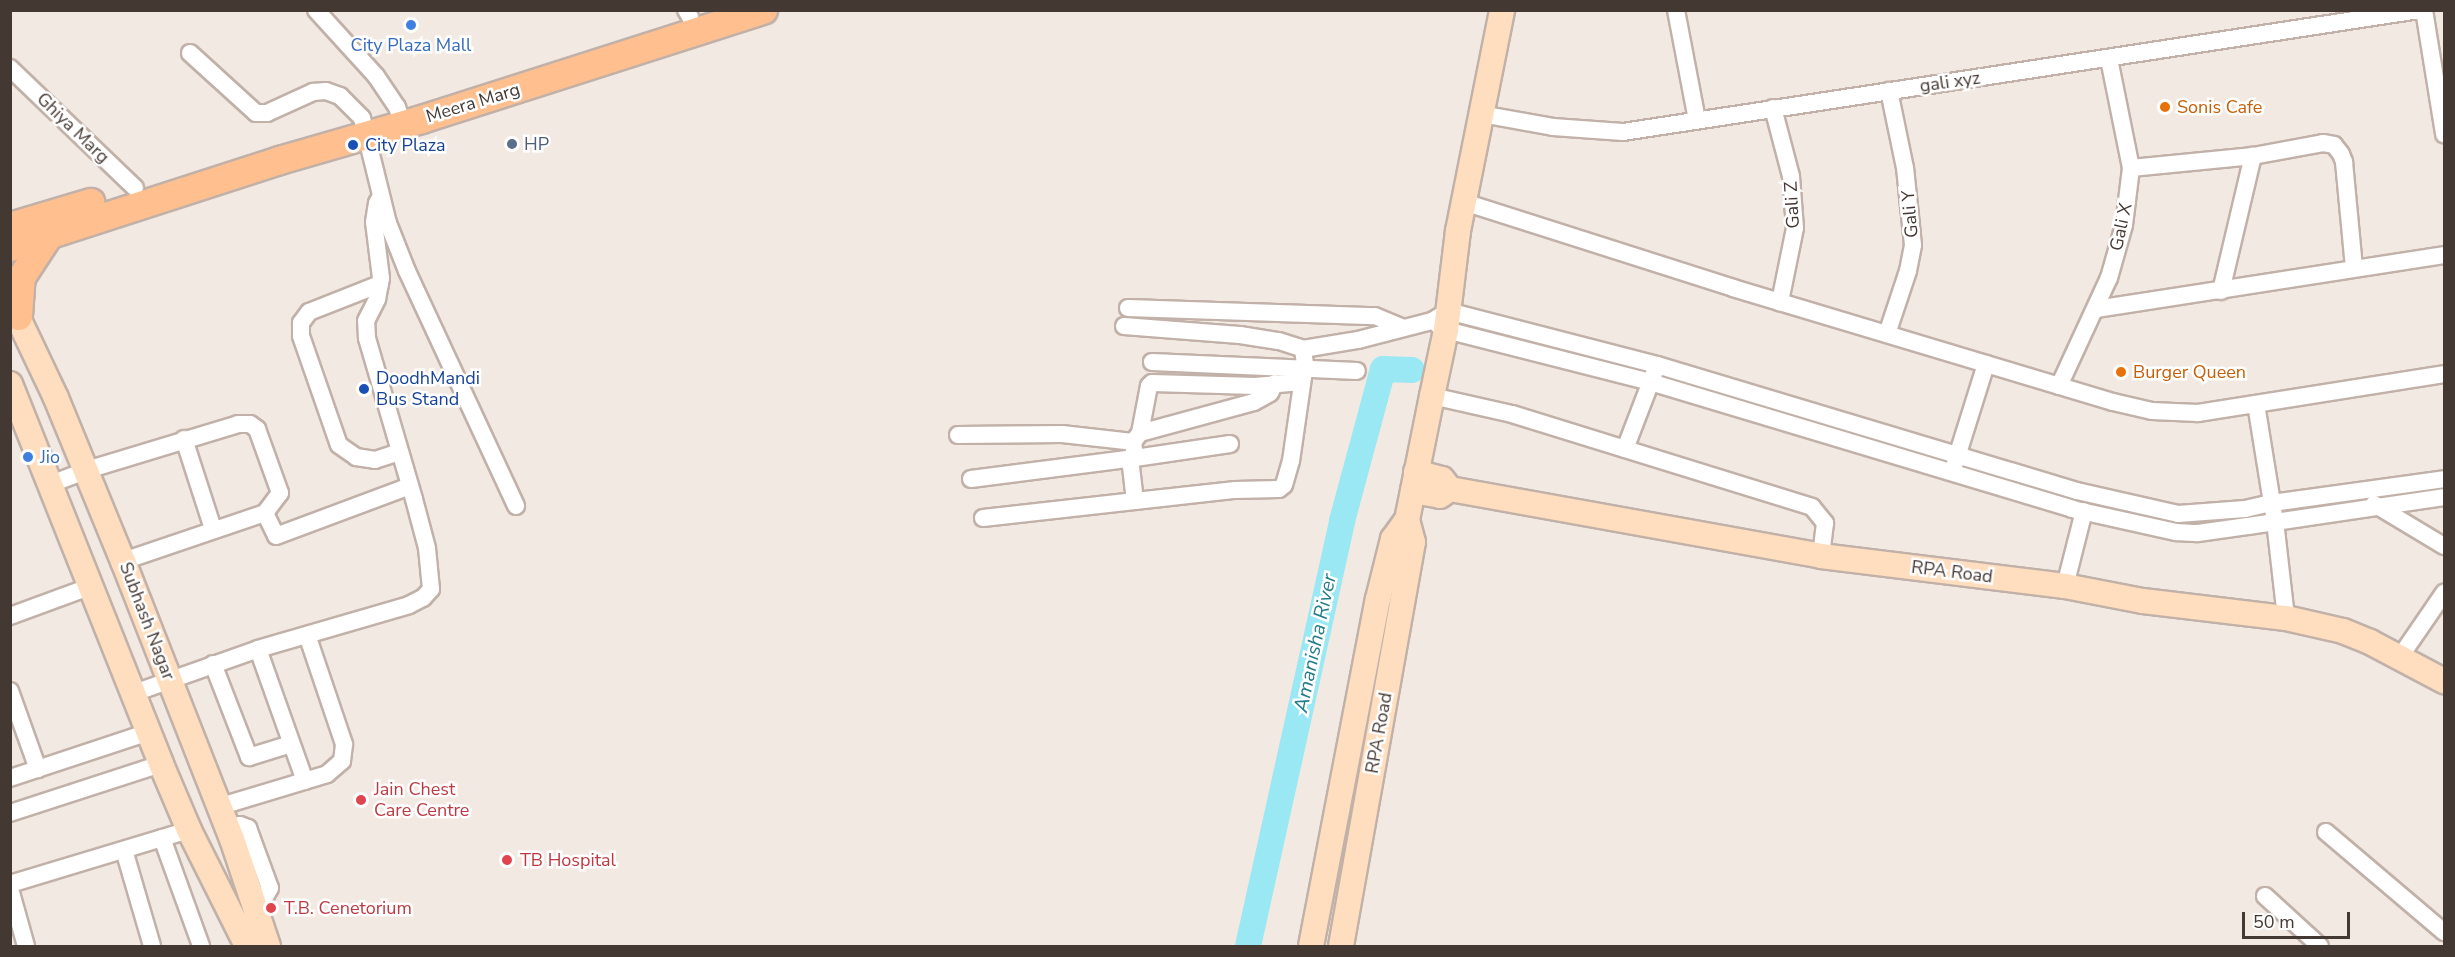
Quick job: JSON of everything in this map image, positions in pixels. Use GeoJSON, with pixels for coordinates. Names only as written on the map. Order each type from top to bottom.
{"type":"FeatureCollection","features":[{"type":"Feature","properties":{"kind":"main road","name":"Meera Marg"},"geometry":{"type":"LineString","coordinates":[[400,115],[763,10]]}},
{"type":"Feature","properties":{"kind":"main road","name":"Meera Marg"},"geometry":{"type":"LineString","coordinates":[[10,247],[279,160],[365,127],[695,13]]}},
{"type":"Feature","properties":{"kind":"main road","name":"Meera Marg"},"geometry":{"type":"LineString","coordinates":[[10,226],[135,188],[365,127]]}},
{"type":"Feature","properties":{"kind":"main road"},"geometry":{"type":"LineString","coordinates":[[14,309],[21,277],[49,234]]}},
{"type":"Feature","properties":{"kind":"street"},"geometry":{"type":"LineString","coordinates":[[316,10],[376,76],[400,115]]}},
{"type":"Feature","properties":{"kind":"street"},"geometry":{"type":"LineString","coordinates":[[1311,946],[1378,599],[1393,539],[1407,520],[1415,482],[1432,396],[1442,321],[1502,10]]}},
{"type":"Feature","properties":{"kind":"street"},"geometry":{"type":"LineString","coordinates":[[1676,10],[1697,120]]}},
{"type":"Feature","properties":{"kind":"street","name":"gali xyz"},"geometry":{"type":"LineString","coordinates":[[1481,114],[1553,127],[1623,132],[2109,59],[2316,18],[2419,10]]}},
{"type":"Feature","properties":{"kind":"street"},"geometry":{"type":"LineString","coordinates":[[2424,10],[2445,134]]}},
{"type":"Feature","properties":{"kind":"street"},"geometry":{"type":"LineString","coordinates":[[190,53],[256,113],[267,113],[313,92],[326,91],[340,96],[365,127],[388,223],[407,271],[516,506]]}},
{"type":"Feature","properties":{"kind":"street","name":"Gali X"},"geometry":{"type":"LineString","coordinates":[[2058,386],[2109,278],[2124,225],[2131,168],[2109,59]]}},
{"type":"Feature","properties":{"kind":"street","name":"Ghiya Marg"},"geometry":{"type":"LineString","coordinates":[[10,68],[135,188]]}},
{"type":"Feature","properties":{"kind":"street","name":"Gali Y"},"geometry":{"type":"LineString","coordinates":[[1887,334],[1908,271],[1913,245],[1905,168],[1889,91]]}},
{"type":"Feature","properties":{"kind":"street","name":"Gali Z"},"geometry":{"type":"LineString","coordinates":[[1773,108],[1791,176],[1795,228],[1780,302]]}},
{"type":"Feature","properties":{"kind":"street"},"geometry":{"type":"LineString","coordinates":[[2131,168],[2253,156],[2323,143],[2334,145],[2344,162],[2354,268]]}},
{"type":"Feature","properties":{"kind":"street"},"geometry":{"type":"LineString","coordinates":[[2221,291],[2253,156]]}},
{"type":"Feature","properties":{"kind":"street"},"geometry":{"type":"LineString","coordinates":[[134,693],[258,649],[409,605],[423,598],[431,589],[427,548],[367,338],[366,321],[377,299],[380,284],[379,254],[374,222],[377,203],[381,196]]}},
{"type":"Feature","properties":{"kind":"street"},"geometry":{"type":"LineString","coordinates":[[1464,202],[1780,302],[2058,386],[2123,404],[2172,414],[2198,413],[2445,374]]}},
{"type":"Feature","properties":{"kind":"street"},"geometry":{"type":"LineString","coordinates":[[2096,309],[2445,255]]}},
{"type":"Feature","properties":{"kind":"street"},"geometry":{"type":"LineString","coordinates":[[380,284],[309,312],[302,324],[301,336],[339,445],[356,457],[375,460],[400,453]]}},
{"type":"Feature","properties":{"kind":"street"},"geometry":{"type":"LineString","coordinates":[[1128,308],[1375,316],[1403,328]]}},
{"type":"Feature","properties":{"kind":"street","name":"Subhash Nagar"},"geometry":{"type":"LineString","coordinates":[[14,309],[87,470],[150,634],[170,679],[268,946]]}},
{"type":"Feature","properties":{"kind":"street"},"geometry":{"type":"LineString","coordinates":[[1442,321],[2084,512],[2152,528],[2198,533],[2445,497]]}},
{"type":"Feature","properties":{"kind":"street"},"geometry":{"type":"LineString","coordinates":[[1124,326],[1240,335],[1279,341],[1303,349],[1358,340],[1442,321],[1657,365],[2077,491],[2156,510],[2198,514],[2445,479]]}},
{"type":"Feature","properties":{"kind":"street"},"geometry":{"type":"LineString","coordinates":[[983,518],[1235,490],[1279,489],[1284,485],[1291,461],[1303,375],[1303,349]]}},
{"type":"Feature","properties":{"kind":"street"},"geometry":{"type":"LineString","coordinates":[[1152,362],[1303,375],[1357,371]]}},
{"type":"Feature","properties":{"kind":"street"},"geometry":{"type":"LineString","coordinates":[[1952,473],[1986,364]]}},
{"type":"Feature","properties":{"kind":"street"},"geometry":{"type":"LineString","coordinates":[[1625,449],[1657,365]]}},
{"type":"Feature","properties":{"kind":"street"},"geometry":{"type":"LineString","coordinates":[[1135,501],[1135,448],[1147,391],[1152,383],[1255,386],[1303,375]]}},
{"type":"Feature","properties":{"kind":"street"},"geometry":{"type":"LineString","coordinates":[[957,435],[1062,434],[1135,448],[1254,402],[1270,393],[1275,383]]}},
{"type":"Feature","properties":{"kind":"street"},"geometry":{"type":"LineString","coordinates":[[10,384],[17,415],[51,484],[161,764],[189,830],[247,946]]}},
{"type":"Feature","properties":{"kind":"street"},"geometry":{"type":"LineString","coordinates":[[1432,396],[1512,414],[1812,507],[1825,523],[1821,556]]}},
{"type":"Feature","properties":{"kind":"street"},"geometry":{"type":"LineString","coordinates":[[2256,404],[2275,520],[2286,618]]}},
{"type":"Feature","properties":{"kind":"street"},"geometry":{"type":"LineString","coordinates":[[51,484],[87,470],[238,424],[250,424],[256,429],[280,493],[265,513],[123,561]]}},
{"type":"Feature","properties":{"kind":"street"},"geometry":{"type":"LineString","coordinates":[[184,439],[213,529]]}},
{"type":"Feature","properties":{"kind":"street"},"geometry":{"type":"LineString","coordinates":[[971,479],[1135,448],[1230,444]]}},
{"type":"Feature","properties":{"kind":"street","name":"RPA Road"},"geometry":{"type":"LineString","coordinates":[[1415,482],[1442,479],[1449,489],[1821,556],[2066,586],[2143,601],[2286,618],[2343,631],[2445,681]]}},
{"type":"Feature","properties":{"kind":"street"},"geometry":{"type":"LineString","coordinates":[[265,513],[276,536],[410,486]]}},
{"type":"Feature","properties":{"kind":"street"},"geometry":{"type":"LineString","coordinates":[[2356,491],[2445,546]]}},
{"type":"Feature","properties":{"kind":"street"},"geometry":{"type":"LineString","coordinates":[[2152,528],[2156,510]]}},
{"type":"Feature","properties":{"kind":"street"},"geometry":{"type":"LineString","coordinates":[[2066,586],[2084,512]]}},
{"type":"Feature","properties":{"kind":"street","name":"RPA Road"},"geometry":{"type":"LineString","coordinates":[[1341,946],[1413,542],[1407,520]]}},
{"type":"Feature","properties":{"kind":"street"},"geometry":{"type":"LineString","coordinates":[[10,616],[92,586]]}},
{"type":"Feature","properties":{"kind":"street"},"geometry":{"type":"LineString","coordinates":[[2400,657],[2445,593]]}},
{"type":"Feature","properties":{"kind":"street"},"geometry":{"type":"LineString","coordinates":[[222,818],[304,781],[327,774],[342,760],[344,744],[307,635]]}},
{"type":"Feature","properties":{"kind":"street"},"geometry":{"type":"LineString","coordinates":[[258,649],[304,781]]}},
{"type":"Feature","properties":{"kind":"street"},"geometry":{"type":"LineString","coordinates":[[213,664],[249,757],[291,744]]}},
{"type":"Feature","properties":{"kind":"street"},"geometry":{"type":"LineString","coordinates":[[10,691],[38,769]]}},
{"type":"Feature","properties":{"kind":"street"},"geometry":{"type":"LineString","coordinates":[[10,778],[149,732]]}},
{"type":"Feature","properties":{"kind":"street"},"geometry":{"type":"LineString","coordinates":[[10,813],[161,764]]}},
{"type":"Feature","properties":{"kind":"street"},"geometry":{"type":"LineString","coordinates":[[10,884],[189,830]]}},
{"type":"Feature","properties":{"kind":"street"},"geometry":{"type":"LineString","coordinates":[[2326,832],[2445,932]]}},
{"type":"Feature","properties":{"kind":"street"},"geometry":{"type":"LineString","coordinates":[[162,838],[201,946]]}},
{"type":"Feature","properties":{"kind":"street"},"geometry":{"type":"LineString","coordinates":[[124,850],[152,946]]}},
{"type":"Feature","properties":{"kind":"street"},"geometry":{"type":"LineString","coordinates":[[10,889],[26,946]]}},
{"type":"Feature","properties":{"kind":"street"},"geometry":{"type":"LineString","coordinates":[[2265,896],[2320,946]]}},
{"type":"Feature","properties":{"kind":"waterway","name":"Amanisha River"},"geometry":{"type":"LineString","coordinates":[[1248,946],[1342,521],[1383,369],[1412,370]]}},
{"type":"Feature","properties":{"kind":"place","name":"City Plaza Mall"},"geometry":{"type":"Point","coordinates":[411,25]}},
{"type":"Feature","properties":{"kind":"place","name":"Sonis Cafe"},"geometry":{"type":"Point","coordinates":[2165,107]}},
{"type":"Feature","properties":{"kind":"place","name":"HP"},"geometry":{"type":"Point","coordinates":[512,144]}},
{"type":"Feature","properties":{"kind":"place","name":"City Plaza"},"geometry":{"type":"Point","coordinates":[353,145]}},
{"type":"Feature","properties":{"kind":"place","name":"Burger Queen"},"geometry":{"type":"Point","coordinates":[2121,372]}},
{"type":"Feature","properties":{"kind":"place","name":"DoodhMandi Bus Stand"},"geometry":{"type":"Point","coordinates":[364,389]}},
{"type":"Feature","properties":{"kind":"place","name":"Jio"},"geometry":{"type":"Point","coordinates":[28,457]}},
{"type":"Feature","properties":{"kind":"place","name":"Jain Chest Care Centre"},"geometry":{"type":"Point","coordinates":[361,800]}},
{"type":"Feature","properties":{"kind":"place","name":"TB Hospital"},"geometry":{"type":"Point","coordinates":[507,860]}},
{"type":"Feature","properties":{"kind":"place","name":"T.B. Cenetorium"},"geometry":{"type":"Point","coordinates":[271,908]}}]}
